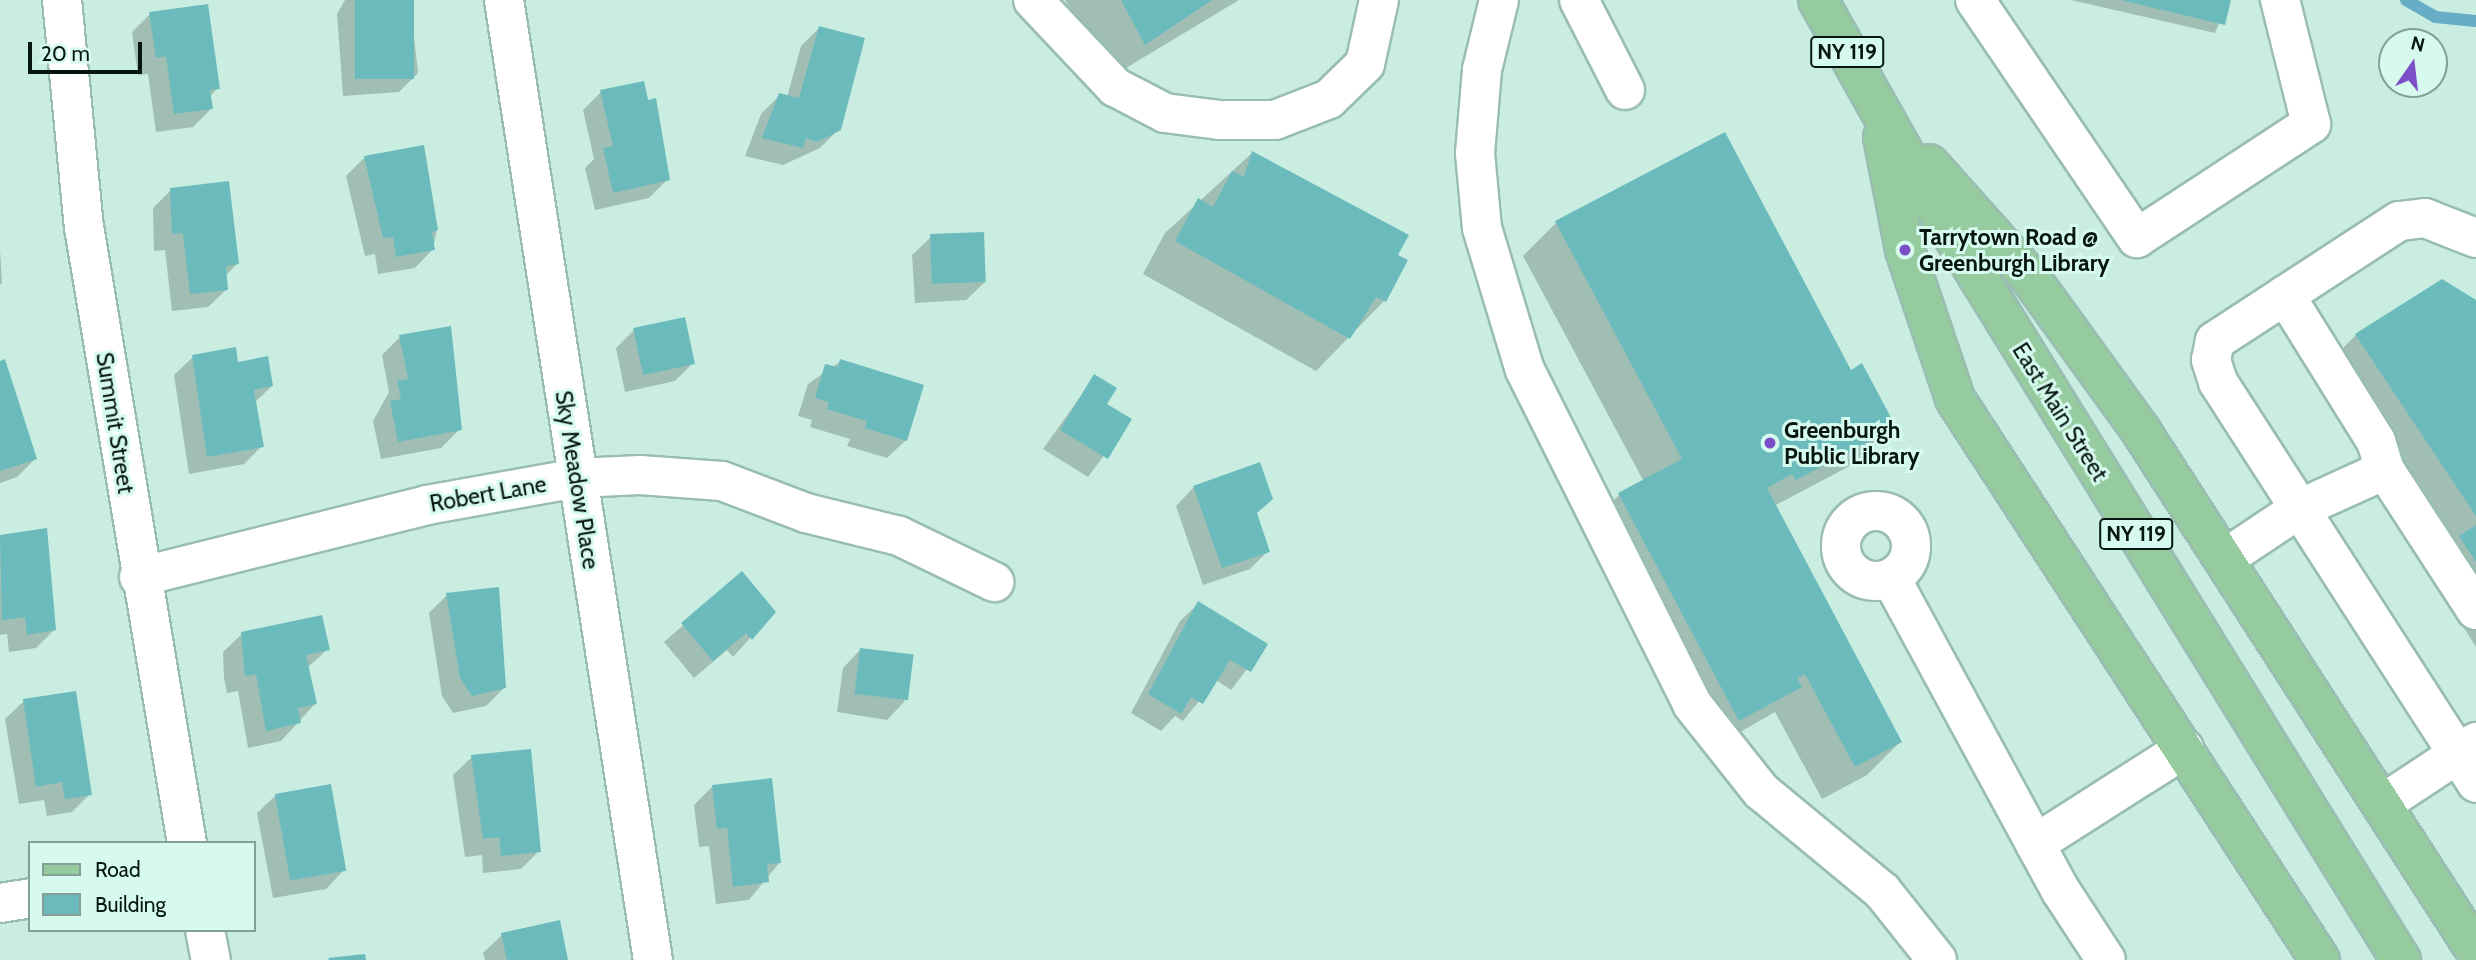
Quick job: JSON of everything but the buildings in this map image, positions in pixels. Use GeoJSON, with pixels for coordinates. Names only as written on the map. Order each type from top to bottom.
{"type":"FeatureCollection","features":[{"type":"Feature","properties":{"kind":"main road","name":"East Main Street"},"geometry":{"type":"LineString","coordinates":[[1818,0],[1876,104],[2401,960]]}},
{"type":"Feature","properties":{"kind":"main road"},"geometry":{"type":"LineString","coordinates":[[1876,104],[2029,276],[2224,559],[2476,951]]}},
{"type":"Feature","properties":{"kind":"main road"},"geometry":{"type":"LineString","coordinates":[[1876,104],[1905,250],[1955,399],[2320,960]]}},
{"type":"Feature","properties":{"kind":"street","name":"Summit Street"},"geometry":{"type":"LineString","coordinates":[[62,0],[84,227],[139,577],[187,841]]}},
{"type":"Feature","properties":{"kind":"street","name":"Sky Meadow Place"},"geometry":{"type":"LineString","coordinates":[[504,0],[653,960]]}},
{"type":"Feature","properties":{"kind":"street"},"geometry":{"type":"LineString","coordinates":[[1033,0],[1115,87],[1166,113],[1219,120],[1275,120],[1329,99],[1365,64],[1379,0]]}},
{"type":"Feature","properties":{"kind":"street"},"geometry":{"type":"LineString","coordinates":[[1499,0],[1482,70],[1475,153],[1482,228],[1525,370],[1692,704],[1761,791],[1882,891],[1937,960]]}},
{"type":"Feature","properties":{"kind":"street"},"geometry":{"type":"LineString","coordinates":[[1578,0],[1625,90]]}},
{"type":"Feature","properties":{"kind":"street"},"geometry":{"type":"LineString","coordinates":[[1975,0],[2137,238],[2311,124],[2280,0]]}},
{"type":"Feature","properties":{"kind":"street"},"geometry":{"type":"LineString","coordinates":[[2382,804],[2470,760],[2299,509],[2218,382],[2211,360],[2215,341],[2399,221],[2425,218],[2476,238]]}},
{"type":"Feature","properties":{"kind":"street"},"geometry":{"type":"LineString","coordinates":[[2286,295],[2376,441],[2385,470],[2476,610]]}},
{"type":"Feature","properties":{"kind":"street"},"geometry":{"type":"LineString","coordinates":[[2224,559],[2299,509],[2385,470]]}},
{"type":"Feature","properties":{"kind":"street","name":"Robert Lane"},"geometry":{"type":"LineString","coordinates":[[139,577],[427,505],[577,478],[722,481],[806,513],[899,536],[994,582]]}},
{"type":"Feature","properties":{"kind":"street"},"geometry":{"type":"LineString","coordinates":[[1893,582],[2035,844],[2106,960]]}},
{"type":"Feature","properties":{"kind":"street"},"geometry":{"type":"LineString","coordinates":[[2035,844],[2184,749]]}},
{"type":"Feature","properties":{"kind":"street"},"geometry":{"type":"LineString","coordinates":[[0,903],[28,898]]}},
{"type":"Feature","properties":{"kind":"street"},"geometry":{"type":"LineString","coordinates":[[205,932],[211,960]]}},
{"type":"Feature","properties":{"kind":"waterway"},"geometry":{"type":"LineString","coordinates":[[2406,0],[2435,17],[2476,21]]}},
{"type":"Feature","properties":{"kind":"place","name":"Tarrytown Road @ Greenburgh Library"},"geometry":{"type":"Point","coordinates":[1905,250]}},
{"type":"Feature","properties":{"kind":"place","name":"Greenburgh Public Library"},"geometry":{"type":"Point","coordinates":[1770,443]}}]}
